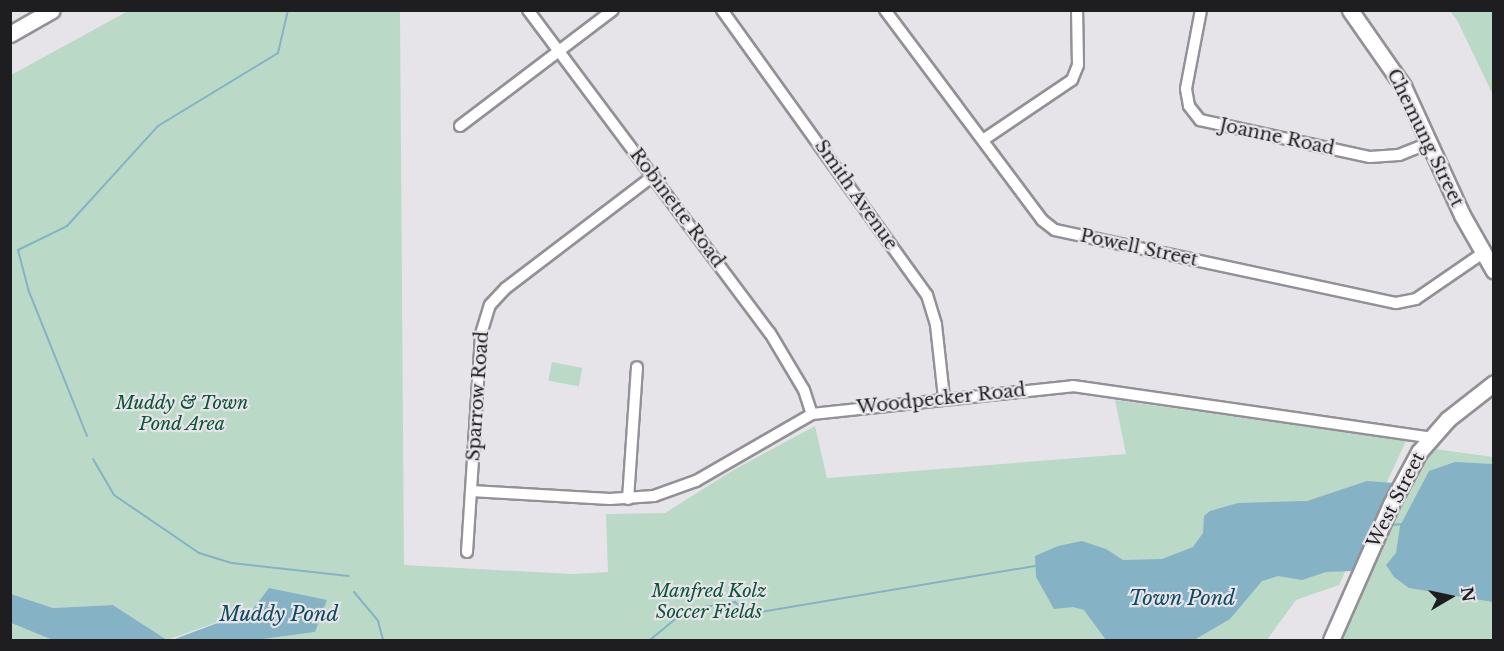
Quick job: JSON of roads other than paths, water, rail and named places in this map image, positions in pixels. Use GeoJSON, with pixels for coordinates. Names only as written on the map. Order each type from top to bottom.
{"type":"FeatureCollection","features":[{"type":"Feature","properties":{"kind":"street"},"geometry":{"type":"LineString","coordinates":[[10,34],[52,10]]}},
{"type":"Feature","properties":{"kind":"street","name":"Robinette Road"},"geometry":{"type":"LineString","coordinates":[[528,10],[770,333],[804,390],[812,414]]}},
{"type":"Feature","properties":{"kind":"street"},"geometry":{"type":"LineString","coordinates":[[460,126],[614,10]]}},
{"type":"Feature","properties":{"kind":"street","name":"Smith Avenue"},"geometry":{"type":"LineString","coordinates":[[722,10],[930,301],[936,326],[944,398]]}},
{"type":"Feature","properties":{"kind":"street","name":"Powell Street"},"geometry":{"type":"LineString","coordinates":[[885,10],[1042,220],[1060,231],[1396,303],[1416,299],[1483,253]]}},
{"type":"Feature","properties":{"kind":"street"},"geometry":{"type":"LineString","coordinates":[[983,140],[1072,80],[1078,65],[1077,10]]}},
{"type":"Feature","properties":{"kind":"street","name":"Joanne Road"},"geometry":{"type":"LineString","coordinates":[[1201,10],[1186,89],[1189,106],[1200,120],[1370,157],[1399,155],[1430,143]]}},
{"type":"Feature","properties":{"kind":"street","name":"Chemung Street"},"geometry":{"type":"LineString","coordinates":[[1350,10],[1398,77],[1483,253],[1494,271]]}},
{"type":"Feature","properties":{"kind":"street","name":"Sparrow Road"},"geometry":{"type":"LineString","coordinates":[[467,552],[482,324],[490,305],[506,288],[653,176]]}},
{"type":"Feature","properties":{"kind":"street"},"geometry":{"type":"LineString","coordinates":[[628,499],[637,367]]}},
{"type":"Feature","properties":{"kind":"street","name":"West Street"},"geometry":{"type":"LineString","coordinates":[[1330,640],[1391,504],[1429,437],[1494,383]]}},
{"type":"Feature","properties":{"kind":"street","name":"Woodpecker Road"},"geometry":{"type":"LineString","coordinates":[[471,491],[628,499],[654,496],[682,487],[812,414],[944,398],[1084,386],[1429,437]]}},
{"type":"Feature","properties":{"kind":"water"},"geometry":{"type":"Polygon","coordinates":[[[1455,462],[1493,464],[1493,602],[1409,588],[1394,577],[1386,565],[1396,553],[1400,526],[1429,471],[1455,462]]]}},
{"type":"Feature","properties":{"kind":"water","name":"Town Pond"},"geometry":{"type":"Polygon","coordinates":[[[1367,481],[1394,483],[1392,492],[1352,571],[1326,572],[1302,580],[1278,576],[1262,581],[1230,619],[1194,640],[1106,640],[1084,610],[1073,607],[1054,609],[1036,577],[1035,556],[1058,546],[1082,541],[1106,549],[1123,560],[1162,559],[1193,547],[1203,533],[1204,516],[1210,511],[1238,503],[1307,501],[1367,481]]]}},
{"type":"Feature","properties":{"kind":"water","name":"Muddy Pond"},"geometry":{"type":"Polygon","coordinates":[[[269,588],[327,600],[315,632],[256,640],[172,640],[252,610],[269,588]]]}},
{"type":"Feature","properties":{"kind":"water"},"geometry":{"type":"Polygon","coordinates":[[[11,594],[53,608],[113,605],[167,640],[53,640],[11,623],[11,594]]]}},
{"type":"Feature","properties":{"kind":"waterway"},"geometry":{"type":"LineString","coordinates":[[87,436],[29,292],[18,250],[67,226],[158,126],[278,53],[288,10]]}},
{"type":"Feature","properties":{"kind":"waterway"},"geometry":{"type":"LineString","coordinates":[[93,459],[114,495],[199,553],[232,563],[348,576]]}},
{"type":"Feature","properties":{"kind":"waterway"},"geometry":{"type":"LineString","coordinates":[[1391,525],[1403,524]]}},
{"type":"Feature","properties":{"kind":"waterway"},"geometry":{"type":"LineString","coordinates":[[650,640],[686,610],[735,602],[748,614],[1035,566]]}},
{"type":"Feature","properties":{"kind":"waterway"},"geometry":{"type":"LineString","coordinates":[[354,592],[378,621],[383,640]]}},
{"type":"Feature","properties":{"kind":"park label","name":"Muddy & Town Pond Area"},"geometry":{"type":"Point","coordinates":[182,414]}},
{"type":"Feature","properties":{"kind":"park label","name":"Manfred Kolz Soccer Fields"},"geometry":{"type":"Point","coordinates":[709,602]}}]}
